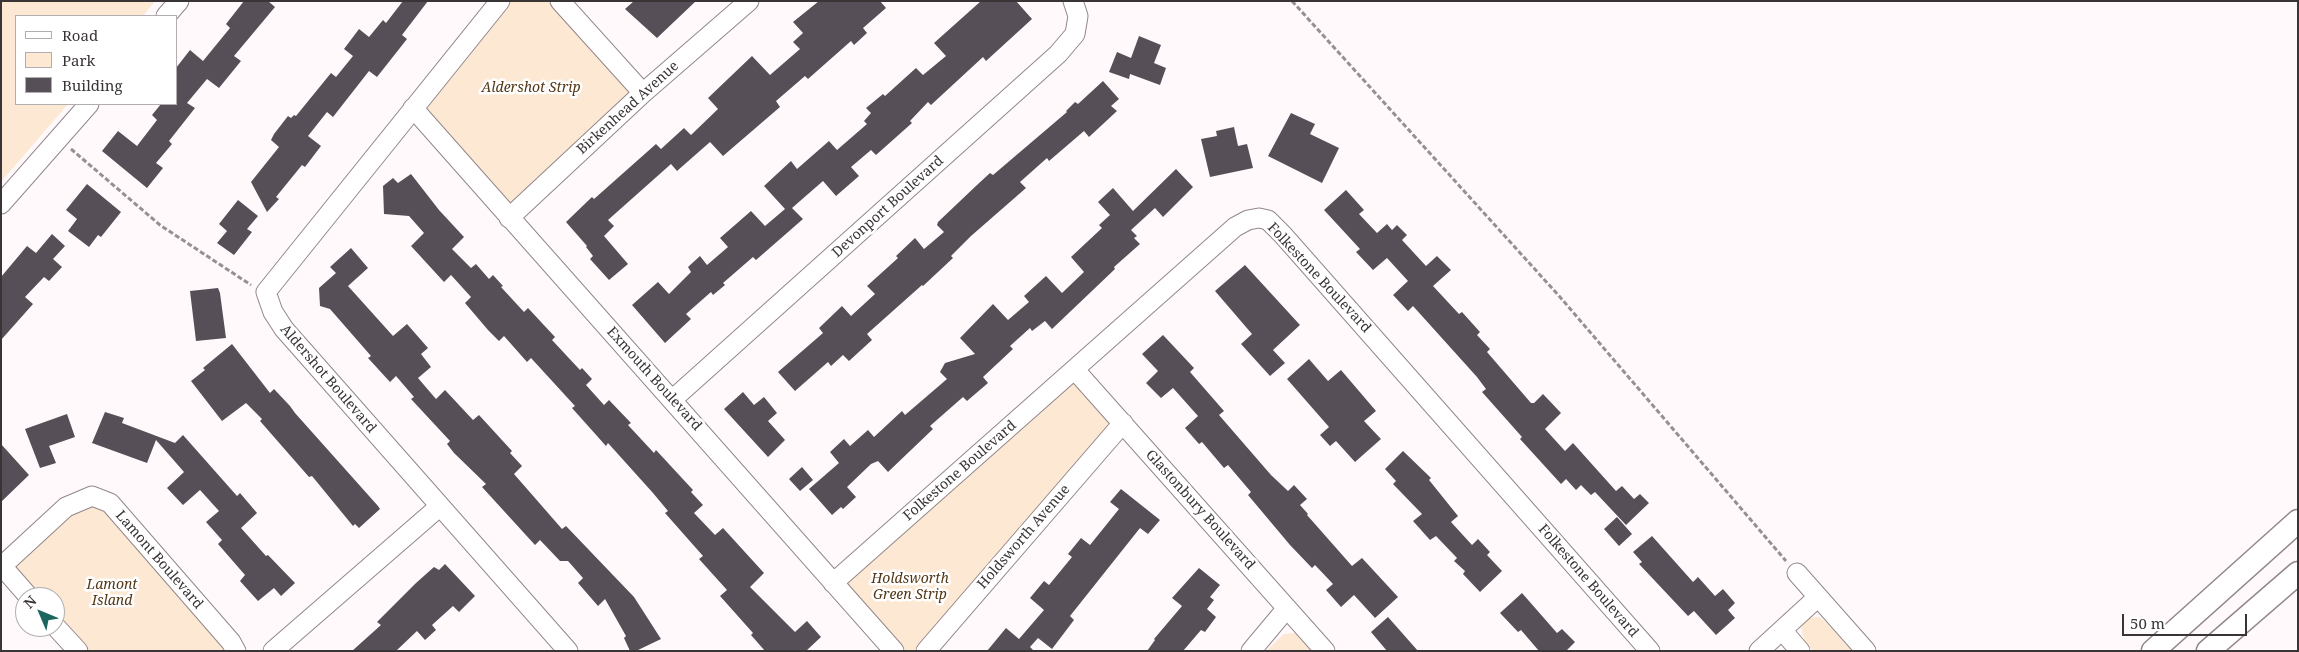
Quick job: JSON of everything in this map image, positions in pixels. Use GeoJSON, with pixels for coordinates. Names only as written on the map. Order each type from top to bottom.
{"type":"FeatureCollection","features":[{"type":"Feature","properties":{"kind":"main road"},"geometry":{"type":"LineString","coordinates":[[2152,651],[2298,521]]}},
{"type":"Feature","properties":{"kind":"main road"},"geometry":{"type":"LineString","coordinates":[[2208,651],[2298,573]]}},
{"type":"Feature","properties":{"kind":"street"},"geometry":{"type":"LineString","coordinates":[[167,15],[179,1]]}},
{"type":"Feature","properties":{"kind":"street"},"geometry":{"type":"LineString","coordinates":[[266,292],[500,1]]}},
{"type":"Feature","properties":{"kind":"street"},"geometry":{"type":"LineString","coordinates":[[560,1],[643,93]]}},
{"type":"Feature","properties":{"kind":"street","name":"Birkenhead Avenue"},"geometry":{"type":"LineString","coordinates":[[509,218],[643,93],[749,1]]}},
{"type":"Feature","properties":{"kind":"street","name":"Devonport Boulevard"},"geometry":{"type":"LineString","coordinates":[[673,399],[1058,54],[1075,34],[1078,16],[1073,1]]}},
{"type":"Feature","properties":{"kind":"street"},"geometry":{"type":"LineString","coordinates":[[1,204],[88,105]]}},
{"type":"Feature","properties":{"kind":"street","name":"Exmouth Boulevard"},"geometry":{"type":"LineString","coordinates":[[413,108],[509,218],[673,399],[894,651]]}},
{"type":"Feature","properties":{"kind":"street","name":"Folkestone Boulevard"},"geometry":{"type":"LineString","coordinates":[[833,583],[1235,227],[1248,220],[1259,218],[1268,220],[1650,651]]}},
{"type":"Feature","properties":{"kind":"street","name":"Aldershot Boulevard"},"geometry":{"type":"LineString","coordinates":[[266,292],[273,312],[284,329],[568,651]]}},
{"type":"Feature","properties":{"kind":"street","name":"Glastonbury Boulevard"},"geometry":{"type":"LineString","coordinates":[[1075,370],[1325,651]]}},
{"type":"Feature","properties":{"kind":"street","name":"Holdsworth Avenue"},"geometry":{"type":"LineString","coordinates":[[926,651],[1123,423]]}},
{"type":"Feature","properties":{"kind":"street","name":"Lamont Boulevard"},"geometry":{"type":"LineString","coordinates":[[21,587],[2,565],[66,508],[92,496],[110,503],[231,642],[236,651]]}},
{"type":"Feature","properties":{"kind":"street"},"geometry":{"type":"LineString","coordinates":[[273,651],[439,506]]}},
{"type":"Feature","properties":{"kind":"street"},"geometry":{"type":"LineString","coordinates":[[1797,573],[1866,651]]}},
{"type":"Feature","properties":{"kind":"street"},"geometry":{"type":"LineString","coordinates":[[1759,651],[1818,597]]}},
{"type":"Feature","properties":{"kind":"street"},"geometry":{"type":"LineString","coordinates":[[1251,651],[1287,608]]}},
{"type":"Feature","properties":{"kind":"street"},"geometry":{"type":"LineString","coordinates":[[1782,630],[1800,651]]}},
{"type":"Feature","properties":{"kind":"street"},"geometry":{"type":"LineString","coordinates":[[65,637],[78,651]]}},
{"type":"Feature","properties":{"kind":"path"},"geometry":{"type":"LineString","coordinates":[[1292,1],[1560,296],[1797,573]]}},
{"type":"Feature","properties":{"kind":"path"},"geometry":{"type":"LineString","coordinates":[[58,139],[160,225],[253,287],[266,292]]}},
{"type":"Feature","properties":{"kind":"green space"},"geometry":{"type":"Polygon","coordinates":[[[1,1],[155,1],[144,15],[15,15],[15,105],[67,105],[1,182],[1,1]]]}},
{"type":"Feature","properties":{"kind":"green space","name":"Aldershot Strip"},"geometry":{"type":"Polygon","coordinates":[[[500,1],[560,1],[643,93],[509,218],[413,108],[500,1]]]}},
{"type":"Feature","properties":{"kind":"green space","name":"Holdsworth Green Strip"},"geometry":{"type":"Polygon","coordinates":[[[1075,370],[1123,423],[926,651],[894,651],[833,583],[1075,370]]]}},
{"type":"Feature","properties":{"kind":"green space","name":"Lamont Island"},"geometry":{"type":"Polygon","coordinates":[[[92,496],[236,651],[78,651],[65,637],[65,587],[20,587],[2,566],[92,496]]]}},
{"type":"Feature","properties":{"kind":"green space"},"geometry":{"type":"Polygon","coordinates":[[[1820,617],[1852,651],[1813,651],[1805,642],[1801,628],[1806,618],[1820,617]]]}},
{"type":"Feature","properties":{"kind":"green space"},"geometry":{"type":"Polygon","coordinates":[[[1295,633],[1304,639],[1314,651],[1266,651],[1284,634],[1295,633]]]}},
{"type":"Feature","properties":{"kind":"building"},"geometry":{"type":"Polygon","coordinates":[[[244,1],[268,1],[275,7],[234,56],[241,61],[219,88],[207,79],[187,103],[195,108],[169,141],[172,144],[156,163],[163,168],[147,188],[102,151],[118,131],[137,146],[157,120],[152,115],[160,105],[178,105],[178,65],[190,50],[203,61],[230,28],[226,24],[244,1]]]}},
{"type":"Feature","properties":{"kind":"building"},"geometry":{"type":"Polygon","coordinates":[[[403,1],[428,1],[402,35],[407,39],[377,77],[369,71],[333,117],[327,112],[308,136],[321,146],[305,167],[302,165],[276,197],[279,199],[267,212],[251,182],[279,147],[271,140],[274,134],[288,116],[291,118],[294,115],[296,116],[331,73],[336,77],[353,56],[344,49],[359,29],[369,37],[383,20],[386,23],[403,1]]]}},
{"type":"Feature","properties":{"kind":"building"},"geometry":{"type":"Polygon","coordinates":[[[634,1],[696,1],[657,38],[625,9],[634,1]]]}},
{"type":"Feature","properties":{"kind":"building"},"geometry":{"type":"Polygon","coordinates":[[[819,1],[880,1],[886,8],[863,28],[867,33],[854,45],[851,41],[808,79],[805,76],[776,101],[780,107],[723,156],[710,142],[677,171],[671,164],[608,220],[614,226],[604,236],[628,264],[609,280],[590,259],[593,256],[587,246],[566,222],[592,197],[594,199],[656,144],[661,149],[684,128],[691,135],[718,109],[708,98],[752,56],[770,75],[800,49],[793,42],[803,33],[793,22],[819,1]]]}},
{"type":"Feature","properties":{"kind":"building"},"geometry":{"type":"Polygon","coordinates":[[[981,1],[1016,1],[1032,19],[986,61],[983,57],[931,105],[928,102],[910,121],[912,123],[876,155],[871,150],[851,167],[859,176],[836,196],[823,181],[792,208],[803,219],[756,260],[753,257],[723,283],[725,285],[713,295],[711,292],[686,314],[691,319],[665,343],[632,305],[658,282],[669,294],[691,272],[688,267],[700,256],[707,265],[728,247],[720,238],[751,211],[765,226],[785,209],[764,186],[791,161],[797,169],[829,141],[837,150],[867,124],[864,121],[871,113],[866,108],[883,94],[885,96],[916,68],[923,75],[946,56],[934,43],[981,1]]]}},
{"type":"Feature","properties":{"kind":"building"},"geometry":{"type":"Polygon","coordinates":[[[1139,36],[1161,45],[1154,63],[1166,68],[1160,85],[1130,74],[1129,79],[1109,72],[1117,52],[1131,58],[1139,36]]]}},
{"type":"Feature","properties":{"kind":"building"},"geometry":{"type":"Polygon","coordinates":[[[1103,81],[1119,99],[1111,106],[1117,111],[1089,137],[1084,131],[1049,161],[1047,158],[1020,182],[1026,188],[971,236],[951,256],[953,258],[923,286],[867,334],[872,340],[849,361],[843,355],[831,366],[828,362],[795,391],[778,372],[823,333],[819,328],[842,306],[851,316],[875,294],[867,286],[898,258],[896,256],[915,238],[924,249],[944,232],[937,225],[938,222],[977,185],[990,173],[993,175],[1067,112],[1075,102],[1078,104],[1103,81]]]}},
{"type":"Feature","properties":{"kind":"building"},"geometry":{"type":"Polygon","coordinates":[[[1291,113],[1315,124],[1310,134],[1339,148],[1322,183],[1268,156],[1291,113]]]}},
{"type":"Feature","properties":{"kind":"building"},"geometry":{"type":"Polygon","coordinates":[[[1234,127],[1238,146],[1247,144],[1253,168],[1210,177],[1201,139],[1217,136],[1216,131],[1234,127]]]}},
{"type":"Feature","properties":{"kind":"building"},"geometry":{"type":"Polygon","coordinates":[[[1176,169],[1193,187],[1163,217],[1155,208],[1131,230],[1137,236],[1134,238],[1140,244],[1114,267],[1115,269],[1052,329],[1045,321],[1032,331],[1030,328],[1010,346],[1013,349],[983,377],[988,383],[967,401],[963,397],[930,426],[933,429],[888,472],[878,461],[871,464],[847,487],[856,497],[843,509],[841,507],[832,515],[809,489],[839,463],[830,452],[844,439],[850,446],[868,430],[874,437],[902,411],[905,415],[947,379],[940,372],[945,363],[975,354],[960,338],[993,304],[1008,320],[1029,302],[1024,296],[1046,276],[1062,293],[1084,272],[1071,257],[1102,228],[1099,225],[1110,215],[1098,202],[1113,188],[1133,211],[1176,169]]]}},
{"type":"Feature","properties":{"kind":"building"},"geometry":{"type":"Polygon","coordinates":[[[411,174],[439,210],[464,237],[452,249],[471,268],[476,264],[489,279],[493,275],[503,286],[501,287],[524,312],[528,308],[555,337],[552,340],[580,370],[582,368],[592,379],[586,385],[604,405],[609,400],[631,423],[628,425],[654,453],[656,450],[693,490],[691,492],[703,505],[694,513],[715,535],[723,528],[764,573],[750,587],[795,632],[807,621],[821,637],[806,651],[765,651],[751,635],[753,633],[720,596],[727,590],[699,559],[703,556],[665,513],[668,511],[653,493],[608,443],[606,446],[572,408],[575,406],[531,358],[527,362],[504,336],[499,341],[488,330],[465,303],[471,297],[451,275],[444,282],[411,246],[424,233],[409,216],[384,214],[383,186],[393,178],[398,183],[411,174]]]}},
{"type":"Feature","properties":{"kind":"building"},"geometry":{"type":"Polygon","coordinates":[[[87,184],[121,212],[101,237],[98,235],[89,247],[68,231],[77,219],[66,210],[87,184]]]}},
{"type":"Feature","properties":{"kind":"building"},"geometry":{"type":"Polygon","coordinates":[[[1346,190],[1364,210],[1359,214],[1377,233],[1387,224],[1392,230],[1397,225],[1407,235],[1402,240],[1426,266],[1437,256],[1451,270],[1433,286],[1459,314],[1462,312],[1480,332],[1477,335],[1490,349],[1487,352],[1531,403],[1534,403],[1543,394],[1561,413],[1545,429],[1565,451],[1573,443],[1616,491],[1622,486],[1634,499],[1640,494],[1649,503],[1626,525],[1595,492],[1591,495],[1581,485],[1576,490],[1566,479],[1561,484],[1520,439],[1522,437],[1482,392],[1486,389],[1477,377],[1413,306],[1408,311],[1393,295],[1408,281],[1387,258],[1373,270],[1356,252],[1360,249],[1324,210],[1346,190]]]}},
{"type":"Feature","properties":{"kind":"building"},"geometry":{"type":"Polygon","coordinates":[[[238,200],[258,216],[247,229],[252,232],[234,255],[217,243],[227,231],[219,224],[238,200]]]}},
{"type":"Feature","properties":{"kind":"building"},"geometry":{"type":"Polygon","coordinates":[[[52,234],[65,246],[53,259],[62,267],[49,281],[44,277],[25,297],[33,304],[1,340],[1,277],[27,246],[36,253],[52,234]]]}},
{"type":"Feature","properties":{"kind":"building"},"geometry":{"type":"Polygon","coordinates":[[[351,248],[368,268],[348,286],[393,336],[407,324],[428,348],[421,354],[431,367],[418,378],[436,399],[445,390],[473,420],[479,415],[512,451],[510,453],[522,466],[514,474],[562,529],[566,526],[634,597],[661,639],[636,651],[630,651],[624,638],[626,636],[605,599],[598,606],[578,583],[583,578],[568,561],[560,561],[540,540],[535,545],[482,487],[486,484],[454,453],[447,444],[450,441],[411,399],[414,397],[396,376],[390,382],[368,358],[371,356],[330,309],[320,306],[319,288],[336,273],[330,267],[351,248]]]}},
{"type":"Feature","properties":{"kind":"building"},"geometry":{"type":"Polygon","coordinates":[[[1245,265],[1300,325],[1273,350],[1285,363],[1270,376],[1241,344],[1252,334],[1215,291],[1245,265]]]}},
{"type":"Feature","properties":{"kind":"building"},"geometry":{"type":"Polygon","coordinates":[[[218,288],[226,338],[196,341],[190,291],[218,288]]]}},
{"type":"Feature","properties":{"kind":"building"},"geometry":{"type":"Polygon","coordinates":[[[1163,335],[1194,368],[1190,372],[1224,411],[1219,415],[1271,475],[1288,491],[1294,485],[1307,499],[1300,505],[1352,566],[1362,558],[1398,597],[1375,618],[1354,595],[1341,607],[1326,590],[1333,584],[1315,565],[1312,568],[1290,545],[1248,495],[1251,492],[1228,465],[1224,468],[1202,442],[1199,444],[1185,428],[1198,416],[1173,388],[1161,398],[1146,383],[1158,371],[1142,354],[1163,335]]]}},
{"type":"Feature","properties":{"kind":"building"},"geometry":{"type":"Polygon","coordinates":[[[232,344],[270,393],[274,389],[378,506],[380,509],[359,528],[355,524],[353,526],[312,476],[309,477],[260,421],[262,419],[246,403],[222,421],[191,381],[205,370],[203,368],[232,344]]]}},
{"type":"Feature","properties":{"kind":"building"},"geometry":{"type":"Polygon","coordinates":[[[1309,359],[1328,381],[1341,370],[1376,411],[1364,421],[1381,439],[1355,462],[1336,441],[1330,446],[1320,435],[1329,427],[1287,379],[1309,359]]]}},
{"type":"Feature","properties":{"kind":"building"},"geometry":{"type":"Polygon","coordinates":[[[743,392],[754,405],[764,397],[777,413],[768,421],[785,440],[768,457],[724,409],[743,392]]]}},
{"type":"Feature","properties":{"kind":"building"},"geometry":{"type":"Polygon","coordinates":[[[105,412],[124,418],[122,423],[175,443],[183,435],[237,496],[240,493],[257,513],[241,528],[266,556],[268,555],[295,583],[281,596],[274,588],[258,601],[240,581],[245,575],[218,544],[222,540],[206,522],[219,511],[200,490],[183,505],[167,488],[184,472],[156,440],[147,463],[92,443],[105,412]]]}},
{"type":"Feature","properties":{"kind":"building"},"geometry":{"type":"Polygon","coordinates":[[[67,414],[75,437],[49,446],[56,463],[40,468],[25,429],[67,414]]]}},
{"type":"Feature","properties":{"kind":"building"},"geometry":{"type":"Polygon","coordinates":[[[1,444],[29,475],[1,502],[1,444]]]}},
{"type":"Feature","properties":{"kind":"building"},"geometry":{"type":"Polygon","coordinates":[[[1403,451],[1431,478],[1429,480],[1458,516],[1451,522],[1472,545],[1478,539],[1490,552],[1487,555],[1502,571],[1480,592],[1463,574],[1465,571],[1454,561],[1457,558],[1436,536],[1430,540],[1413,521],[1422,514],[1393,484],[1396,481],[1385,469],[1403,451]]]}},
{"type":"Feature","properties":{"kind":"building"},"geometry":{"type":"Polygon","coordinates":[[[802,467],[813,480],[800,491],[789,479],[802,467]]]}},
{"type":"Feature","properties":{"kind":"building"},"geometry":{"type":"Polygon","coordinates":[[[1121,489],[1160,520],[1148,534],[1140,528],[1070,616],[1074,620],[1052,649],[1038,638],[1030,647],[1034,651],[987,651],[1006,628],[1019,639],[1044,610],[1030,598],[1044,581],[1049,585],[1072,557],[1068,554],[1081,538],[1090,545],[1119,509],[1110,502],[1121,489]]]}},
{"type":"Feature","properties":{"kind":"building"},"geometry":{"type":"Polygon","coordinates":[[[1617,517],[1632,534],[1619,546],[1604,529],[1617,517]]]}},
{"type":"Feature","properties":{"kind":"building"},"geometry":{"type":"Polygon","coordinates":[[[1652,536],[1693,582],[1698,577],[1715,596],[1723,589],[1735,603],[1728,610],[1735,618],[1716,635],[1694,611],[1688,616],[1639,564],[1642,562],[1633,552],[1652,536]]]}},
{"type":"Feature","properties":{"kind":"building"},"geometry":{"type":"Polygon","coordinates":[[[445,564],[475,596],[459,612],[453,606],[432,625],[436,630],[425,640],[417,631],[396,651],[352,651],[381,625],[377,622],[416,583],[434,567],[439,570],[445,564]]]}},
{"type":"Feature","properties":{"kind":"building"},"geometry":{"type":"Polygon","coordinates":[[[1199,568],[1220,585],[1210,597],[1214,600],[1207,609],[1216,617],[1205,632],[1201,630],[1183,651],[1147,651],[1154,639],[1182,606],[1172,598],[1199,568]]]}},
{"type":"Feature","properties":{"kind":"building"},"geometry":{"type":"Polygon","coordinates":[[[1522,593],[1557,633],[1562,629],[1575,642],[1566,651],[1539,651],[1521,630],[1518,632],[1500,613],[1522,593]]]}},
{"type":"Feature","properties":{"kind":"building"},"geometry":{"type":"Polygon","coordinates":[[[1388,617],[1418,651],[1387,651],[1371,632],[1388,617]]]}}]}
